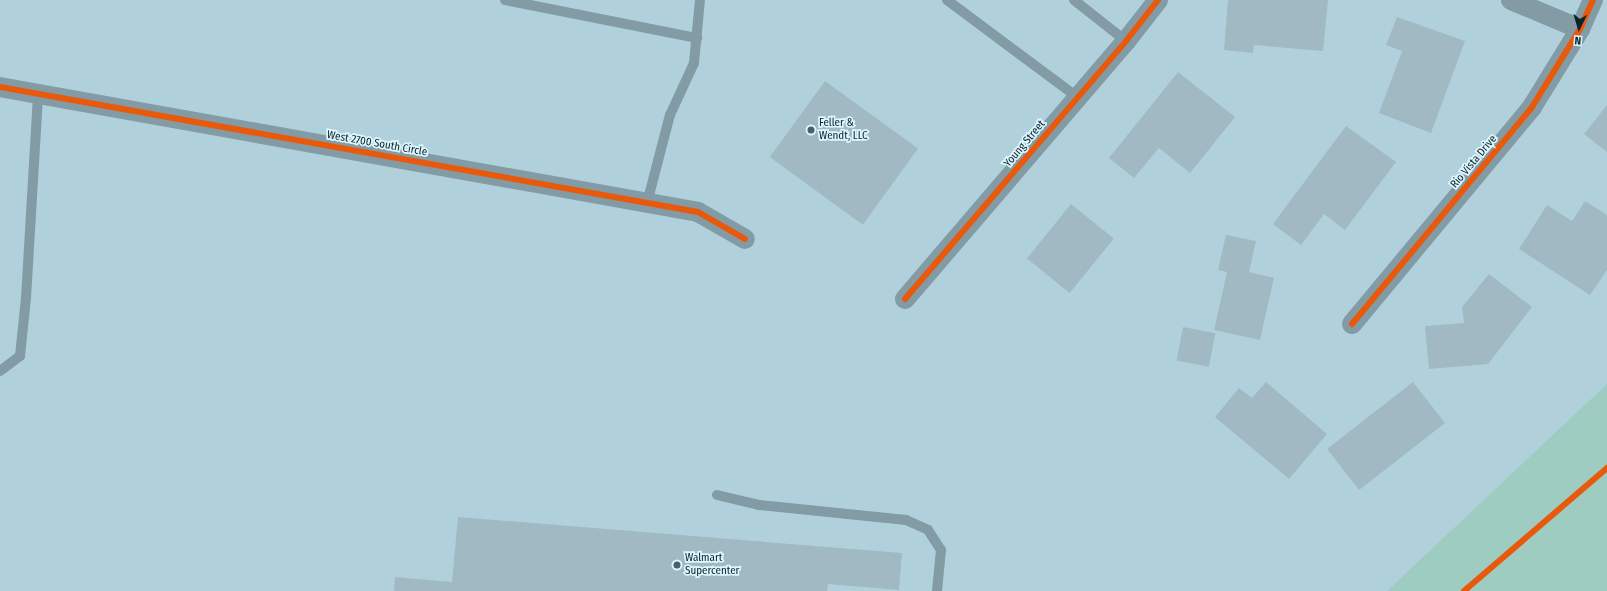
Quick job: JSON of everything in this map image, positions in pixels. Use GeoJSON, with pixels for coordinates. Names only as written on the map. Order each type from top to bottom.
{"type":"FeatureCollection","features":[{"type":"Feature","properties":{"kind":"street","name":"Young Street"},"geometry":{"type":"LineString","coordinates":[[905,299],[1126,41],[1158,0]]}},
{"type":"Feature","properties":{"kind":"street"},"geometry":{"type":"LineString","coordinates":[[1511,0],[1580,29]]}},
{"type":"Feature","properties":{"kind":"street","name":"Rio Vista Drive"},"geometry":{"type":"LineString","coordinates":[[1352,324],[1532,107],[1580,29],[1593,0]]}},
{"type":"Feature","properties":{"kind":"street","name":"West 2700 South Circle"},"geometry":{"type":"LineString","coordinates":[[0,87],[698,212],[745,239]]}},
{"type":"Feature","properties":{"kind":"lane"},"geometry":{"type":"LineString","coordinates":[[505,0],[697,38]]}},
{"type":"Feature","properties":{"kind":"lane"},"geometry":{"type":"LineString","coordinates":[[647,203],[670,115],[694,63],[700,0]]}},
{"type":"Feature","properties":{"kind":"lane"},"geometry":{"type":"LineString","coordinates":[[947,0],[1077,97]]}},
{"type":"Feature","properties":{"kind":"lane"},"geometry":{"type":"LineString","coordinates":[[1074,0],[1126,41]]}},
{"type":"Feature","properties":{"kind":"lane"},"geometry":{"type":"LineString","coordinates":[[0,371],[20,356],[26,298],[38,94]]}},
{"type":"Feature","properties":{"kind":"lane"},"geometry":{"type":"LineString","coordinates":[[718,495],[759,505],[906,520],[928,530],[941,550],[937,591]]}},
{"type":"Feature","properties":{"kind":"green space"},"geometry":{"type":"Polygon","coordinates":[[[1607,384],[1607,591],[1387,591],[1607,384]]]}},
{"type":"Feature","properties":{"kind":"building"},"geometry":{"type":"Polygon","coordinates":[[[1228,0],[1328,0],[1323,51],[1254,45],[1253,53],[1224,50],[1228,0]]]}},
{"type":"Feature","properties":{"kind":"building"},"geometry":{"type":"Polygon","coordinates":[[[1397,17],[1465,41],[1431,133],[1379,113],[1402,51],[1386,45],[1397,17]]]}},
{"type":"Feature","properties":{"kind":"building"},"geometry":{"type":"Polygon","coordinates":[[[1178,72],[1235,117],[1190,173],[1159,148],[1134,178],[1109,158],[1178,72]]]}},
{"type":"Feature","properties":{"kind":"building"},"geometry":{"type":"Polygon","coordinates":[[[825,81],[918,149],[863,225],[770,157],[825,81]]]}},
{"type":"Feature","properties":{"kind":"building"},"geometry":{"type":"Polygon","coordinates":[[[1607,105],[1607,152],[1584,134],[1607,105]]]}},
{"type":"Feature","properties":{"kind":"building"},"geometry":{"type":"Polygon","coordinates":[[[1346,126],[1396,162],[1345,230],[1324,214],[1301,245],[1273,224],[1346,126]]]}},
{"type":"Feature","properties":{"kind":"building"},"geometry":{"type":"Polygon","coordinates":[[[1585,201],[1607,215],[1607,270],[1590,295],[1519,249],[1547,205],[1572,221],[1585,201]]]}},
{"type":"Feature","properties":{"kind":"building"},"geometry":{"type":"Polygon","coordinates":[[[1071,204],[1114,239],[1070,293],[1027,258],[1071,204]]]}},
{"type":"Feature","properties":{"kind":"building"},"geometry":{"type":"Polygon","coordinates":[[[1226,235],[1256,241],[1249,272],[1274,278],[1260,340],[1214,330],[1227,272],[1218,270],[1226,235]]]}},
{"type":"Feature","properties":{"kind":"building"},"geometry":{"type":"Polygon","coordinates":[[[1489,274],[1532,307],[1488,364],[1429,369],[1425,326],[1464,323],[1462,307],[1489,274]]]}},
{"type":"Feature","properties":{"kind":"building"},"geometry":{"type":"Polygon","coordinates":[[[1183,327],[1215,333],[1209,367],[1177,360],[1183,327]]]}},
{"type":"Feature","properties":{"kind":"building"},"geometry":{"type":"Polygon","coordinates":[[[1266,382],[1327,434],[1289,479],[1215,417],[1239,388],[1252,398],[1266,382]]]}},
{"type":"Feature","properties":{"kind":"building"},"geometry":{"type":"Polygon","coordinates":[[[1413,382],[1445,423],[1359,490],[1327,449],[1413,382]]]}},
{"type":"Feature","properties":{"kind":"building","name":"Walmart Supercenter"},"geometry":{"type":"Polygon","coordinates":[[[458,517],[902,553],[899,590],[828,584],[827,591],[394,591],[395,577],[452,582],[458,517]]]}},
{"type":"Feature","properties":{"kind":"cycle path"},"geometry":{"type":"LineString","coordinates":[[905,299],[1126,41],[1158,0]]}},
{"type":"Feature","properties":{"kind":"cycle path"},"geometry":{"type":"LineString","coordinates":[[1352,324],[1532,107],[1580,29],[1593,0]]}},
{"type":"Feature","properties":{"kind":"cycle path"},"geometry":{"type":"LineString","coordinates":[[0,87],[698,212],[745,239]]}},
{"type":"Feature","properties":{"kind":"cycle path"},"geometry":{"type":"LineString","coordinates":[[1464,591],[1607,468]]}},
{"type":"Feature","properties":{"kind":"place","name":"Feller & Wendt, LLC"},"geometry":{"type":"Point","coordinates":[811,130]}},
{"type":"Feature","properties":{"kind":"place","name":"Walmart Supercenter"},"geometry":{"type":"Point","coordinates":[677,565]}}]}
